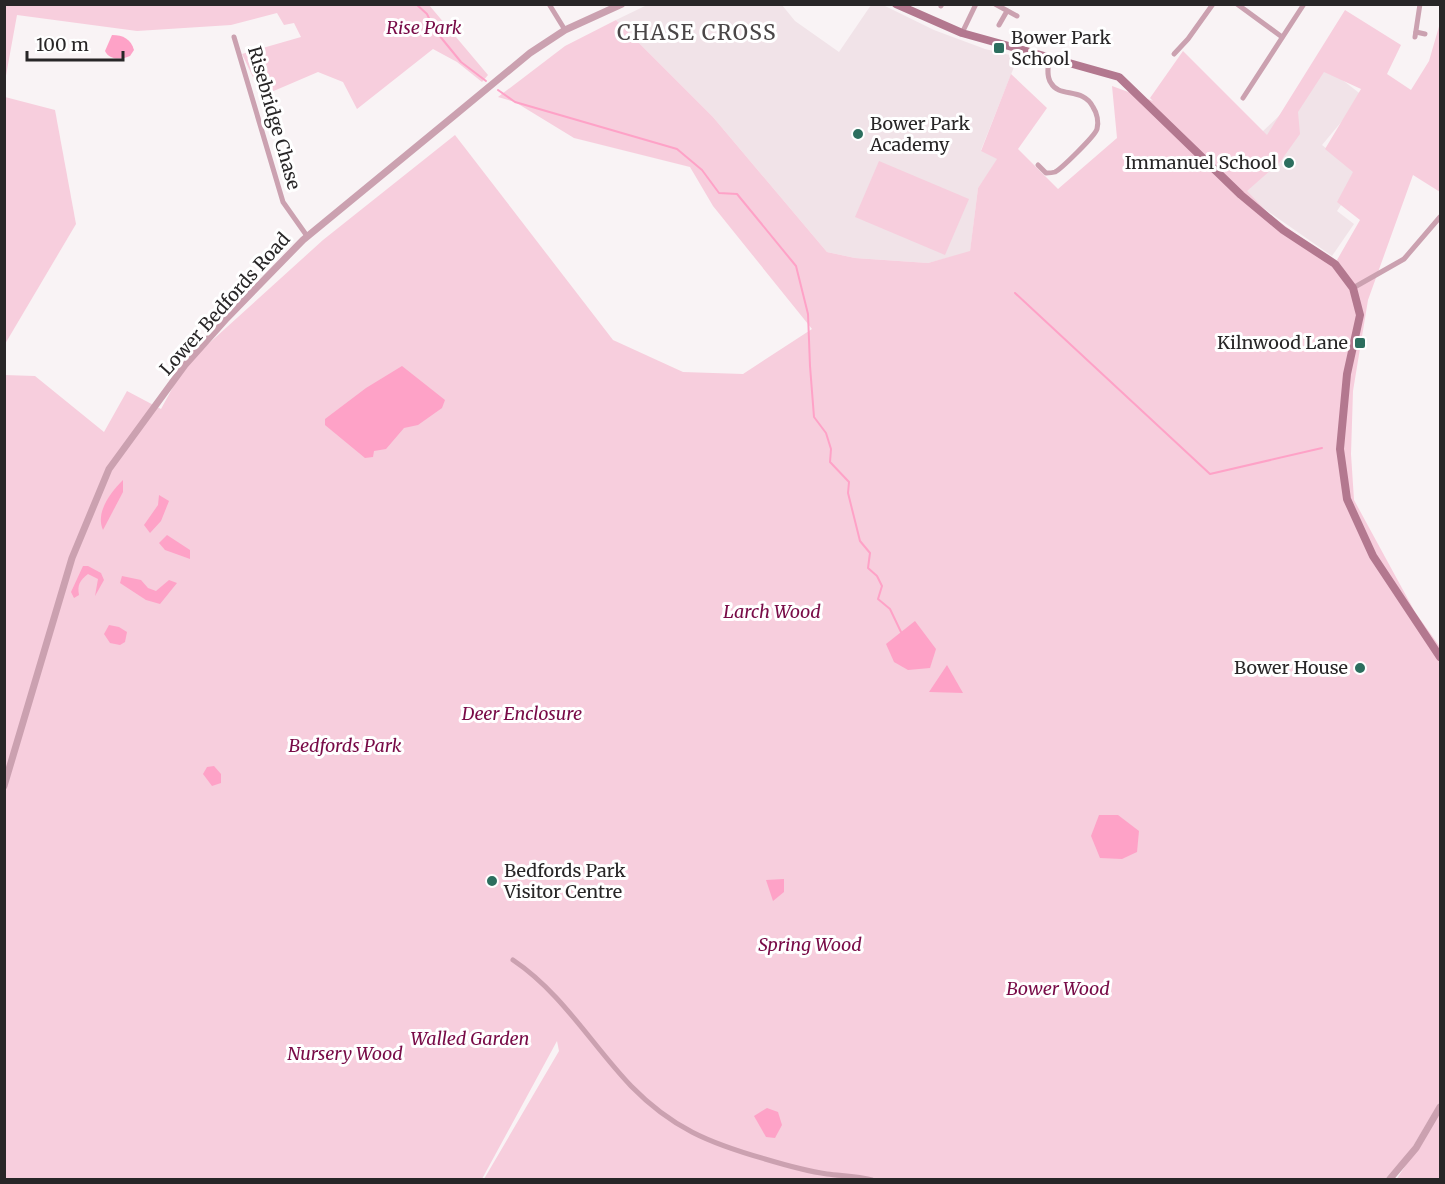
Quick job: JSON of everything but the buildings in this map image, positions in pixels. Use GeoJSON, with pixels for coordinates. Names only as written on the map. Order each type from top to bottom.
{"type":"FeatureCollection","features":[{"type":"Feature","properties":{"kind":"main road"},"geometry":{"type":"LineString","coordinates":[[896,4],[962,33],[1119,77],[1241,195],[1283,230],[1335,264],[1353,288],[1360,315],[1347,374],[1340,449],[1347,499],[1373,556],[1440,657]]}},
{"type":"Feature","properties":{"kind":"street"},"geometry":{"type":"LineString","coordinates":[[549,4],[565,30]]}},
{"type":"Feature","properties":{"kind":"street","name":"Lower Bedfords Road"},"geometry":{"type":"LineString","coordinates":[[4,786],[72,558],[109,469],[185,365],[234,310],[308,236],[530,53],[565,30],[622,4]]}},
{"type":"Feature","properties":{"kind":"street"},"geometry":{"type":"LineString","coordinates":[[962,33],[976,4]]}},
{"type":"Feature","properties":{"kind":"street"},"geometry":{"type":"LineString","coordinates":[[995,4],[1017,16]]}},
{"type":"Feature","properties":{"kind":"street"},"geometry":{"type":"LineString","coordinates":[[1174,54],[1188,39],[1213,4]]}},
{"type":"Feature","properties":{"kind":"street"},"geometry":{"type":"LineString","coordinates":[[1238,4],[1282,37]]}},
{"type":"Feature","properties":{"kind":"street"},"geometry":{"type":"LineString","coordinates":[[1243,98],[1304,4]]}},
{"type":"Feature","properties":{"kind":"street"},"geometry":{"type":"LineString","coordinates":[[1420,4],[1415,35],[1425,34]]}},
{"type":"Feature","properties":{"kind":"street"},"geometry":{"type":"LineString","coordinates":[[999,25],[1007,11]]}},
{"type":"Feature","properties":{"kind":"street","name":"Risebridge Chase"},"geometry":{"type":"LineString","coordinates":[[234,38],[283,202],[308,236]]}},
{"type":"Feature","properties":{"kind":"street"},"geometry":{"type":"LineString","coordinates":[[1038,165],[1046,173],[1055,172],[1084,145],[1097,128],[1097,114],[1091,102],[1082,94],[1058,89],[1051,84],[1048,76],[1050,56]]}},
{"type":"Feature","properties":{"kind":"street"},"geometry":{"type":"LineString","coordinates":[[1353,288],[1404,259],[1440,217]]}},
{"type":"Feature","properties":{"kind":"street"},"geometry":{"type":"LineString","coordinates":[[513,960],[532,973],[567,1007],[593,1044],[660,1113],[699,1137],[722,1147],[790,1166],[825,1174],[872,1179]]}},
{"type":"Feature","properties":{"kind":"street"},"geometry":{"type":"LineString","coordinates":[[1389,1179],[1416,1148],[1440,1107]]}},
{"type":"Feature","properties":{"kind":"shaded area","name":"Bower Park Academy"},"geometry":{"type":"Polygon","coordinates":[[[647,5],[782,5],[795,21],[839,52],[871,5],[883,5],[934,30],[985,49],[1018,57],[981,150],[998,159],[978,188],[970,252],[928,263],[855,258],[827,252],[713,117],[616,20],[647,5]]]}},
{"type":"Feature","properties":{"kind":"shaded area"},"geometry":{"type":"Polygon","coordinates":[[[112,35],[129,40],[134,50],[130,56],[116,58],[107,54],[105,51],[112,35]]]}},
{"type":"Feature","properties":{"kind":"shaded area","name":"Immanuel School"},"geometry":{"type":"Polygon","coordinates":[[[1317,60],[1363,96],[1322,145],[1361,176],[1337,211],[1354,224],[1332,256],[1236,189],[1262,132],[1281,114],[1317,60]]]}},
{"type":"Feature","properties":{"kind":"shaded area"},"geometry":{"type":"Polygon","coordinates":[[[402,366],[445,400],[442,408],[418,425],[404,428],[386,449],[374,451],[373,457],[365,458],[325,425],[325,419],[366,388],[402,366]]]}},
{"type":"Feature","properties":{"kind":"shaded area"},"geometry":{"type":"Polygon","coordinates":[[[123,480],[123,492],[103,530],[101,516],[103,509],[109,496],[123,480]]]}},
{"type":"Feature","properties":{"kind":"shaded area"},"geometry":{"type":"Polygon","coordinates":[[[159,495],[169,501],[161,521],[150,533],[144,525],[158,505],[159,495]]]}},
{"type":"Feature","properties":{"kind":"shaded area"},"geometry":{"type":"Polygon","coordinates":[[[167,535],[190,550],[190,559],[165,550],[159,543],[167,535]]]}},
{"type":"Feature","properties":{"kind":"shaded area"},"geometry":{"type":"Polygon","coordinates":[[[83,566],[88,566],[101,573],[104,580],[95,596],[98,579],[88,574],[80,583],[79,595],[74,598],[71,592],[83,566]]]}},
{"type":"Feature","properties":{"kind":"shaded area"},"geometry":{"type":"Polygon","coordinates":[[[122,576],[141,580],[148,588],[156,591],[169,580],[177,583],[160,604],[146,600],[120,583],[122,576]]]}},
{"type":"Feature","properties":{"kind":"shaded area"},"geometry":{"type":"Polygon","coordinates":[[[915,621],[936,649],[930,668],[908,670],[894,662],[886,644],[915,621]]]}},
{"type":"Feature","properties":{"kind":"shaded area"},"geometry":{"type":"Polygon","coordinates":[[[109,625],[127,632],[125,642],[120,645],[110,643],[104,634],[109,625]]]}},
{"type":"Feature","properties":{"kind":"shaded area"},"geometry":{"type":"Polygon","coordinates":[[[947,665],[963,693],[929,692],[947,665]]]}},
{"type":"Feature","properties":{"kind":"shaded area"},"geometry":{"type":"Polygon","coordinates":[[[214,766],[221,774],[221,783],[212,786],[203,774],[207,767],[214,766]]]}},
{"type":"Feature","properties":{"kind":"shaded area"},"geometry":{"type":"Polygon","coordinates":[[[1099,815],[1118,815],[1139,831],[1137,852],[1122,859],[1100,858],[1091,836],[1099,815]]]}},
{"type":"Feature","properties":{"kind":"shaded area"},"geometry":{"type":"Polygon","coordinates":[[[784,879],[784,892],[773,901],[766,880],[784,879]]]}},
{"type":"Feature","properties":{"kind":"shaded area"},"geometry":{"type":"Polygon","coordinates":[[[767,1108],[778,1112],[782,1125],[775,1138],[766,1137],[754,1116],[767,1108]]]}},
{"type":"Feature","properties":{"kind":"green space","name":"Rise Park"},"geometry":{"type":"Polygon","coordinates":[[[5,4],[429,5],[488,75],[482,82],[457,62],[433,49],[357,109],[343,82],[318,72],[262,96],[242,54],[301,37],[294,23],[284,25],[277,13],[231,25],[137,31],[17,15],[5,81],[5,4]]]}},
{"type":"Feature","properties":{"kind":"green space"},"geometry":{"type":"Polygon","coordinates":[[[1345,10],[1401,45],[1387,74],[1411,90],[1429,61],[1440,23],[1440,192],[1413,175],[1368,300],[1353,391],[1351,454],[1354,500],[1415,612],[1440,647],[1440,1101],[1411,1150],[1385,1179],[484,1179],[559,1051],[557,1041],[482,1179],[5,1179],[4,375],[35,376],[104,432],[127,391],[161,409],[185,365],[323,240],[455,135],[613,340],[683,372],[743,374],[812,329],[713,206],[690,167],[574,138],[515,102],[498,97],[565,46],[616,20],[713,117],[827,252],[855,258],[928,263],[970,251],[978,188],[997,159],[981,151],[1011,74],[1047,108],[1018,149],[1058,189],[1117,138],[1112,86],[1153,101],[1150,98],[1183,51],[1267,135],[1345,10]],[[1324,72],[1298,112],[1300,134],[1280,162],[1247,191],[1270,215],[1343,268],[1337,260],[1360,220],[1337,202],[1353,172],[1325,149],[1361,89],[1324,72]]]}},
{"type":"Feature","properties":{"kind":"green space"},"geometry":{"type":"Polygon","coordinates":[[[5,97],[55,110],[76,224],[5,344],[5,97]]]}},
{"type":"Feature","properties":{"kind":"green space"},"geometry":{"type":"Polygon","coordinates":[[[879,161],[969,199],[945,255],[855,217],[879,161]]]}},
{"type":"Feature","properties":{"kind":"green space"},"geometry":{"type":"Polygon","coordinates":[[[1440,1113],[1440,1179],[1396,1180],[1440,1113]]]}},
{"type":"Feature","properties":{"kind":"waterway"},"geometry":{"type":"LineString","coordinates":[[416,4],[427,14],[434,29],[461,62],[486,81]]}},
{"type":"Feature","properties":{"kind":"waterway"},"geometry":{"type":"LineString","coordinates":[[498,90],[515,102],[677,149],[702,170],[719,193],[737,194],[796,266],[808,314],[814,417],[826,433],[831,449],[830,462],[849,482],[848,493],[860,541],[870,553],[868,568],[877,576],[882,586],[878,599],[890,609],[901,632]]}},
{"type":"Feature","properties":{"kind":"waterway"},"geometry":{"type":"LineString","coordinates":[[1015,293],[1210,474],[1322,448]]}},
{"type":"Feature","properties":{"kind":"place","name":"Bower Park School"},"geometry":{"type":"Point","coordinates":[999,48]}},
{"type":"Feature","properties":{"kind":"place","name":"Bower Park Academy"},"geometry":{"type":"Point","coordinates":[858,134]}},
{"type":"Feature","properties":{"kind":"place","name":"Immanuel School"},"geometry":{"type":"Point","coordinates":[1289,163]}},
{"type":"Feature","properties":{"kind":"place","name":"Kilnwood Lane"},"geometry":{"type":"Point","coordinates":[1360,343]}},
{"type":"Feature","properties":{"kind":"place","name":"Bower House"},"geometry":{"type":"Point","coordinates":[1360,668]}},
{"type":"Feature","properties":{"kind":"place","name":"Bedfords Park Visitor Centre"},"geometry":{"type":"Point","coordinates":[492,881]}},
{"type":"Feature","properties":{"kind":"district","name":"CHASE CROSS"},"geometry":{"type":"Point","coordinates":[697,33]}},
{"type":"Feature","properties":{"kind":"park label","name":"Larch Wood"},"geometry":{"type":"Point","coordinates":[772,612]}},
{"type":"Feature","properties":{"kind":"park label","name":"Deer Enclosure"},"geometry":{"type":"Point","coordinates":[522,714]}},
{"type":"Feature","properties":{"kind":"park label","name":"Bedfords Park"},"geometry":{"type":"Point","coordinates":[345,746]}},
{"type":"Feature","properties":{"kind":"park label","name":"Spring Wood"},"geometry":{"type":"Point","coordinates":[810,945]}},
{"type":"Feature","properties":{"kind":"park label","name":"Bower Wood"},"geometry":{"type":"Point","coordinates":[1058,989]}},
{"type":"Feature","properties":{"kind":"park label","name":"Walled Garden"},"geometry":{"type":"Point","coordinates":[470,1039]}},
{"type":"Feature","properties":{"kind":"park label","name":"Nursery Wood"},"geometry":{"type":"Point","coordinates":[345,1054]}}]}
